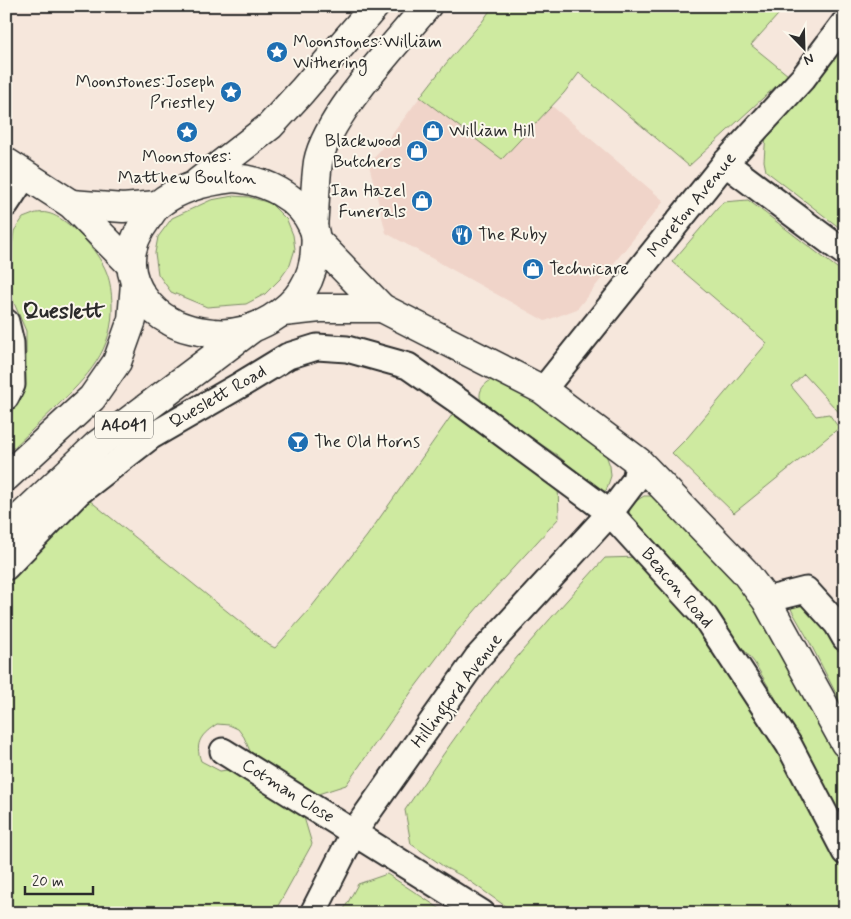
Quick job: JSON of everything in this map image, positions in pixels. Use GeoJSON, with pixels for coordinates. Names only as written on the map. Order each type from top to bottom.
{"type":"FeatureCollection","features":[{"type":"Feature","properties":{"kind":"main road"},"geometry":{"type":"LineString","coordinates":[[193,186],[270,126],[375,6]]}},
{"type":"Feature","properties":{"kind":"main road"},"geometry":{"type":"LineString","coordinates":[[16,168],[70,204],[133,274],[150,306],[168,321],[187,328],[216,333],[251,329],[283,312],[299,296],[309,281],[314,264],[319,161],[331,129],[352,98],[427,6]]}},
{"type":"Feature","properties":{"kind":"main road"},"geometry":{"type":"LineString","coordinates":[[133,274],[132,250],[137,234],[158,205],[174,194],[215,180],[233,178],[249,179],[278,191],[293,202],[314,234],[382,308],[543,390],[639,462],[744,571],[766,600],[845,743]]}},
{"type":"Feature","properties":{"kind":"main road"},"geometry":{"type":"LineString","coordinates":[[70,204],[123,208],[158,205]]}},
{"type":"Feature","properties":{"kind":"main road","name":"A4041"},"geometry":{"type":"LineString","coordinates":[[6,477],[92,398],[118,362],[132,320],[133,274]]}},
{"type":"Feature","properties":{"kind":"main road"},"geometry":{"type":"LineString","coordinates":[[283,312],[320,308],[382,308]]}},
{"type":"Feature","properties":{"kind":"main road","name":"Queslett Road"},"geometry":{"type":"LineString","coordinates":[[6,531],[98,445],[251,329]]}},
{"type":"Feature","properties":{"kind":"street","name":"Moreton Avenue"},"geometry":{"type":"LineString","coordinates":[[543,390],[725,163],[803,78],[845,22]]}},
{"type":"Feature","properties":{"kind":"street"},"geometry":{"type":"LineString","coordinates":[[725,163],[845,253]]}},
{"type":"Feature","properties":{"kind":"street"},"geometry":{"type":"LineString","coordinates":[[6,204],[16,168]]}},
{"type":"Feature","properties":{"kind":"street"},"geometry":{"type":"LineString","coordinates":[[6,322],[11,343],[12,385],[6,397]]}},
{"type":"Feature","properties":{"kind":"street","name":"Queslett Road"},"geometry":{"type":"LineString","coordinates":[[6,567],[79,492],[150,437],[288,356],[317,347],[347,349],[408,366],[464,405]]}},
{"type":"Feature","properties":{"kind":"street","name":"Beacon Road"},"geometry":{"type":"LineString","coordinates":[[464,405],[610,514],[706,617],[789,745],[845,852]]}},
{"type":"Feature","properties":{"kind":"street","name":"Hillingford Avenue"},"geometry":{"type":"LineString","coordinates":[[313,913],[354,832],[477,658],[610,514],[635,480],[639,462]]}},
{"type":"Feature","properties":{"kind":"street"},"geometry":{"type":"LineString","coordinates":[[766,600],[806,590],[837,624],[845,638]]}},
{"type":"Feature","properties":{"kind":"street","name":"Cotman Close"},"geometry":{"type":"LineString","coordinates":[[223,751],[482,913]]}},
{"type":"Feature","properties":{"kind":"shaded area"},"geometry":{"type":"Polygon","coordinates":[[[420,97],[502,158],[552,106],[664,201],[577,309],[545,321],[386,233],[369,165],[420,97]]]}},
{"type":"Feature","properties":{"kind":"green space"},"geometry":{"type":"Polygon","coordinates":[[[493,6],[786,6],[751,45],[788,75],[689,166],[579,73],[564,93],[502,159],[420,97],[493,6]]]}},
{"type":"Feature","properties":{"kind":"green space"},"geometry":{"type":"Polygon","coordinates":[[[845,46],[845,232],[766,171],[764,161],[766,133],[845,46]]]}},
{"type":"Feature","properties":{"kind":"green space"},"geometry":{"type":"Polygon","coordinates":[[[233,196],[249,197],[270,203],[287,220],[293,235],[295,249],[290,265],[280,279],[265,294],[246,304],[207,307],[171,292],[158,274],[155,253],[158,237],[172,218],[211,200],[233,196]]]}},
{"type":"Feature","properties":{"kind":"green space"},"geometry":{"type":"Polygon","coordinates":[[[748,200],[845,274],[845,419],[804,374],[791,386],[816,416],[829,414],[839,428],[734,513],[672,453],[687,438],[767,343],[672,262],[723,202],[748,200]]]}},
{"type":"Feature","properties":{"kind":"green space"},"geometry":{"type":"Polygon","coordinates":[[[36,213],[53,215],[66,222],[97,255],[105,268],[111,288],[111,320],[103,349],[88,373],[6,455],[6,420],[26,371],[26,331],[11,296],[12,247],[14,231],[23,218],[36,213]]]}},
{"type":"Feature","properties":{"kind":"green space"},"geometry":{"type":"Polygon","coordinates":[[[493,379],[546,406],[605,452],[611,476],[606,491],[600,491],[557,455],[485,406],[480,398],[481,391],[485,384],[493,379]]]}},
{"type":"Feature","properties":{"kind":"green space"},"geometry":{"type":"Polygon","coordinates":[[[454,412],[558,485],[559,518],[454,635],[346,785],[315,795],[252,756],[244,737],[238,729],[229,725],[217,724],[207,731],[201,739],[198,749],[201,761],[220,771],[234,769],[303,814],[312,844],[274,913],[6,913],[6,585],[46,541],[89,500],[275,648],[309,610],[367,536],[454,412]]]}},
{"type":"Feature","properties":{"kind":"green space"},"geometry":{"type":"Polygon","coordinates":[[[644,496],[658,496],[673,504],[769,621],[845,763],[845,829],[793,728],[754,662],[679,570],[633,524],[629,514],[631,504],[644,496]]]}},
{"type":"Feature","properties":{"kind":"green space"},"geometry":{"type":"Polygon","coordinates":[[[639,557],[690,615],[740,680],[845,872],[845,913],[515,913],[464,877],[446,868],[411,844],[405,810],[498,680],[537,633],[605,558],[639,557]]]}},
{"type":"Feature","properties":{"kind":"green space"},"geometry":{"type":"Polygon","coordinates":[[[800,596],[831,631],[845,655],[845,711],[792,611],[790,605],[800,596]]]}},
{"type":"Feature","properties":{"kind":"green space"},"geometry":{"type":"Polygon","coordinates":[[[387,874],[445,913],[342,913],[358,884],[387,874]]]}},
{"type":"Feature","properties":{"kind":"place","name":"Moonstones:William Withering"},"geometry":{"type":"Point","coordinates":[277,52]}},
{"type":"Feature","properties":{"kind":"place","name":"Moonstones:Joseph Priestley"},"geometry":{"type":"Point","coordinates":[231,92]}},
{"type":"Feature","properties":{"kind":"place","name":"William Hill"},"geometry":{"type":"Point","coordinates":[433,131]}},
{"type":"Feature","properties":{"kind":"place","name":"Moonstones: Matthew Boulton"},"geometry":{"type":"Point","coordinates":[187,132]}},
{"type":"Feature","properties":{"kind":"place","name":"Blackwood Butchers"},"geometry":{"type":"Point","coordinates":[417,151]}},
{"type":"Feature","properties":{"kind":"place","name":"Ian Hazel Funerals"},"geometry":{"type":"Point","coordinates":[422,201]}},
{"type":"Feature","properties":{"kind":"place","name":"The Ruby"},"geometry":{"type":"Point","coordinates":[462,235]}},
{"type":"Feature","properties":{"kind":"place","name":"Technicare"},"geometry":{"type":"Point","coordinates":[533,269]}},
{"type":"Feature","properties":{"kind":"place","name":"The Old Horns"},"geometry":{"type":"Point","coordinates":[298,442]}},
{"type":"Feature","properties":{"kind":"district","name":"Queslett"},"geometry":{"type":"Point","coordinates":[64,312]}}]}
